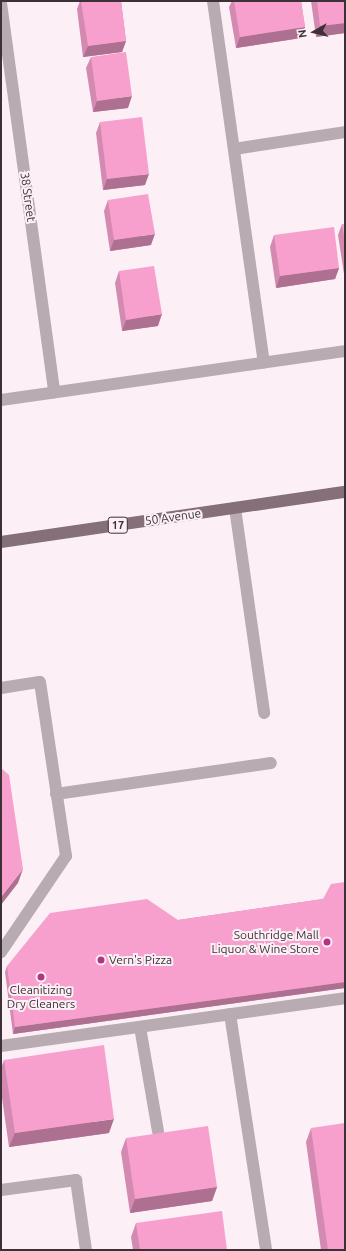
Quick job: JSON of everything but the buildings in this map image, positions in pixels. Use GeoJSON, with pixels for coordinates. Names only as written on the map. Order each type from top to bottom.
{"type":"FeatureCollection","features":[{"type":"Feature","properties":{"kind":"main road","name":"50 Avenue"},"geometry":{"type":"LineString","coordinates":[[1,542],[345,492]]}},
{"type":"Feature","properties":{"kind":"street"},"geometry":{"type":"LineString","coordinates":[[213,1],[264,362]]}},
{"type":"Feature","properties":{"kind":"street","name":"38 Street"},"geometry":{"type":"LineString","coordinates":[[1,3],[54,392]]}},
{"type":"Feature","properties":{"kind":"street"},"geometry":{"type":"LineString","coordinates":[[234,149],[345,132]]}},
{"type":"Feature","properties":{"kind":"street"},"geometry":{"type":"LineString","coordinates":[[1,400],[345,351]]}},
{"type":"Feature","properties":{"kind":"street"},"geometry":{"type":"LineString","coordinates":[[234,508],[264,713]]}},
{"type":"Feature","properties":{"kind":"street"},"geometry":{"type":"LineString","coordinates":[[1,688],[40,682],[66,856],[1,952]]}},
{"type":"Feature","properties":{"kind":"street"},"geometry":{"type":"LineString","coordinates":[[56,794],[271,763]]}},
{"type":"Feature","properties":{"kind":"street"},"geometry":{"type":"LineString","coordinates":[[1,1046],[345,998]]}},
{"type":"Feature","properties":{"kind":"street"},"geometry":{"type":"LineString","coordinates":[[230,1014],[266,1250]]}},
{"type":"Feature","properties":{"kind":"street"},"geometry":{"type":"LineString","coordinates":[[140,1027],[158,1131]]}},
{"type":"Feature","properties":{"kind":"street"},"geometry":{"type":"LineString","coordinates":[[1,1190],[76,1180],[86,1250]]}},
{"type":"Feature","properties":{"kind":"place","name":"Southridge Mall Liquor & Wine Store"},"geometry":{"type":"Point","coordinates":[327,942]}},
{"type":"Feature","properties":{"kind":"place","name":"Vern's Pizza"},"geometry":{"type":"Point","coordinates":[101,960]}},
{"type":"Feature","properties":{"kind":"place","name":"Cleanitizing Dry Cleaners"},"geometry":{"type":"Point","coordinates":[41,977]}}]}
